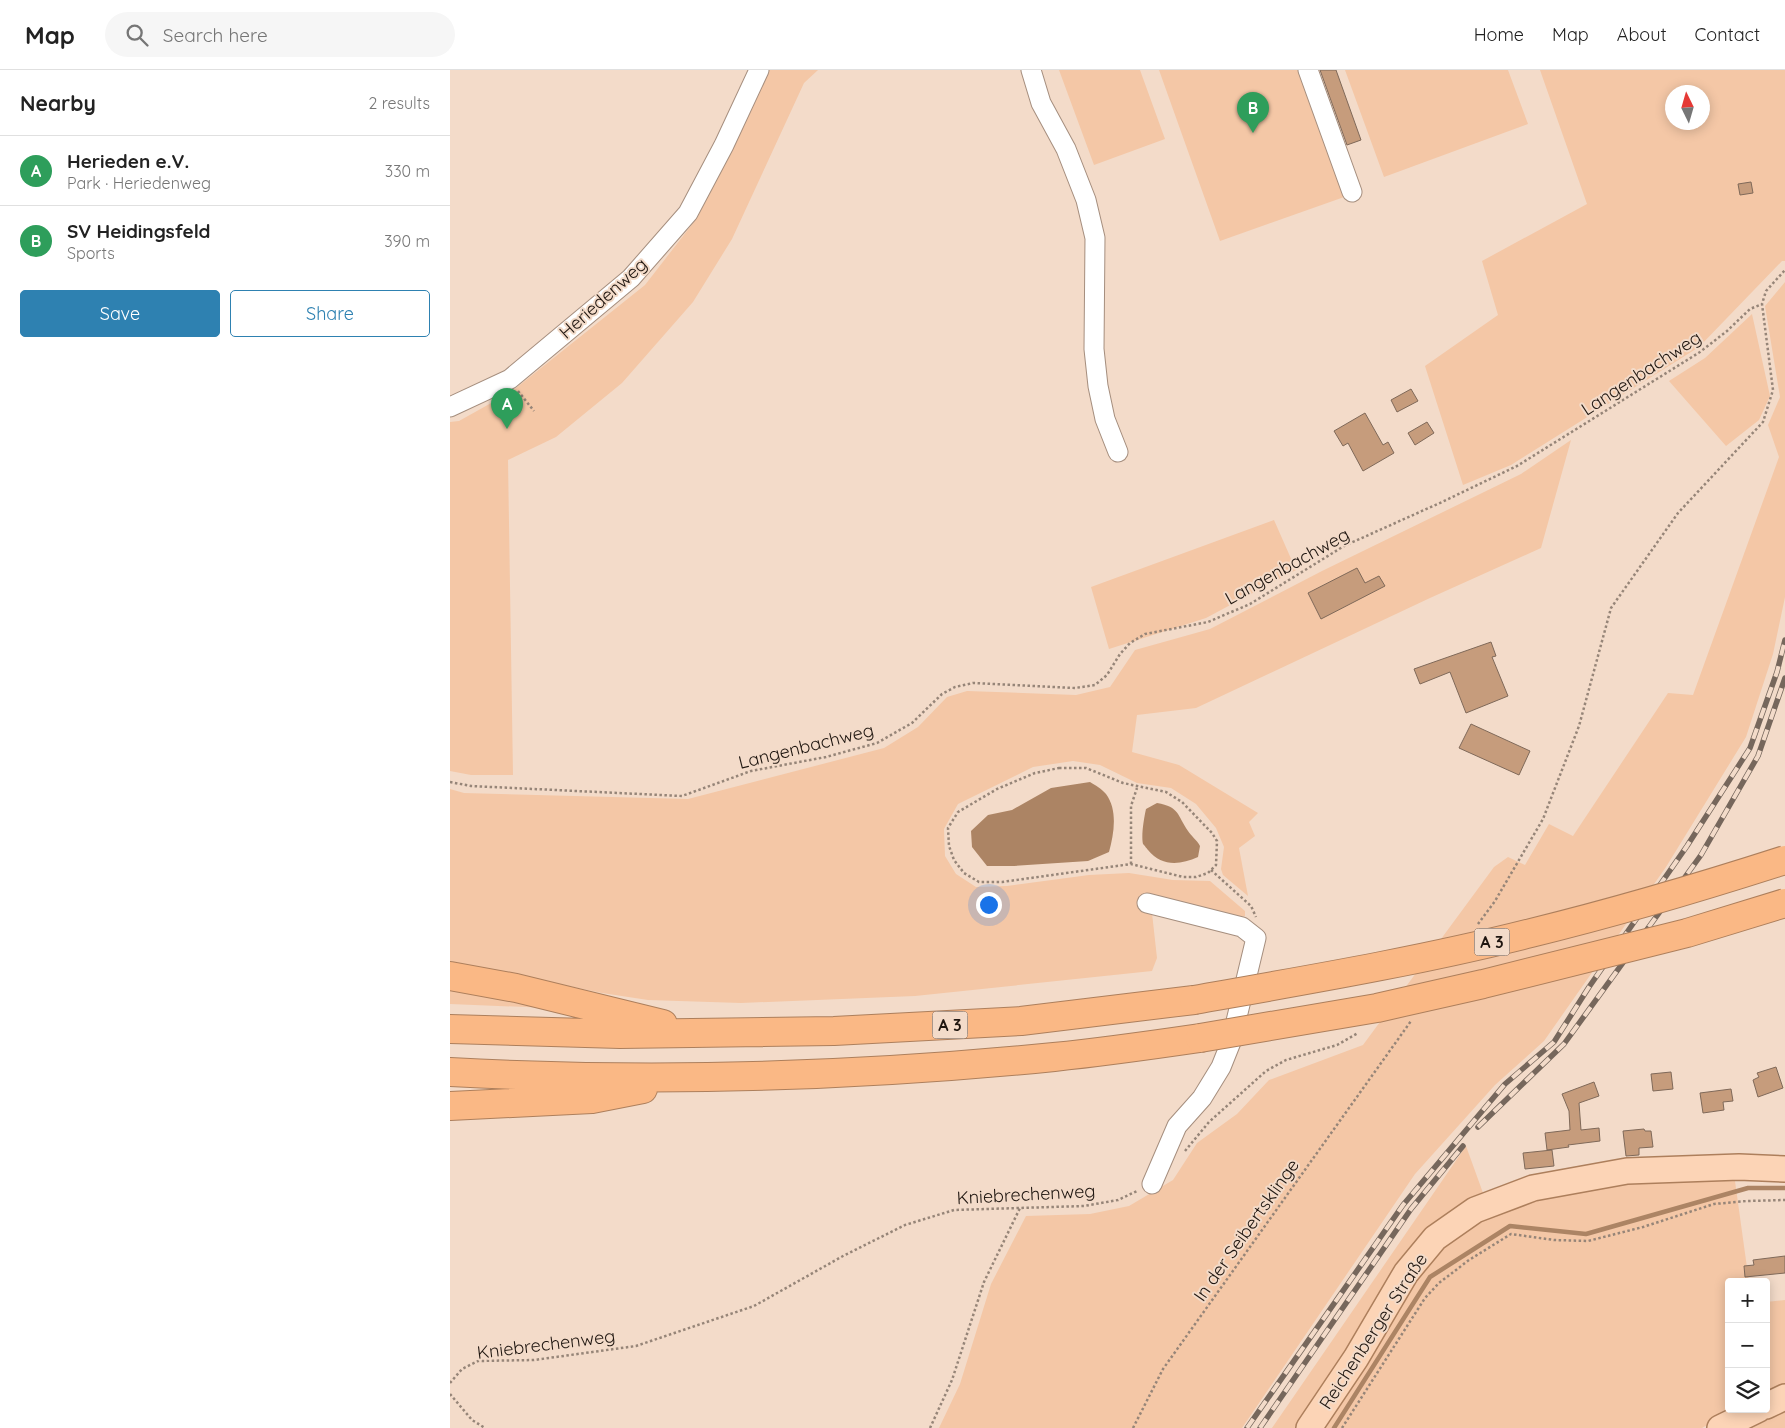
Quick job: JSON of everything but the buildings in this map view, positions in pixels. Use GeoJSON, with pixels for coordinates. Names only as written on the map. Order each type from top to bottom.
{"type":"FeatureCollection","features":[{"type":"Feature","properties":{"kind":"highway","name":"A 3"},"geometry":{"type":"LineString","coordinates":[[450,1029],[620,1034],[834,1031],[1021,1021],[1194,1000],[1370,969],[1530,934],[1677,894],[1785,860]]}},
{"type":"Feature","properties":{"kind":"highway","name":"A 3"},"geometry":{"type":"LineString","coordinates":[[450,1072],[524,1076],[704,1078],[902,1070],[1054,1057],[1200,1038],[1377,1008],[1687,932],[1785,903]]}},
{"type":"Feature","properties":{"kind":"highway"},"geometry":{"type":"LineString","coordinates":[[450,976],[516,988],[706,1034]]}},
{"type":"Feature","properties":{"kind":"highway","name":"A 3"},"geometry":{"type":"LineString","coordinates":[[450,1106],[592,1100],[704,1078]]}},
{"type":"Feature","properties":{"kind":"main road","name":"Reichenberger Straße"},"geometry":{"type":"LineString","coordinates":[[1309,1428],[1356,1358],[1406,1273],[1436,1238],[1476,1210],[1533,1188],[1627,1171],[1739,1167],[1785,1168]]}},
{"type":"Feature","properties":{"kind":"main road"},"geometry":{"type":"LineString","coordinates":[[1770,1404],[1785,1397]]}},
{"type":"Feature","properties":{"kind":"main road"},"geometry":{"type":"LineString","coordinates":[[1720,1428],[1752,1413]]}},
{"type":"Feature","properties":{"kind":"street","name":"Heriedenweg"},"geometry":{"type":"LineString","coordinates":[[450,407],[510,379],[631,278],[688,213],[724,144],[759,70]]}},
{"type":"Feature","properties":{"kind":"street"},"geometry":{"type":"LineString","coordinates":[[1031,70],[1042,103],[1066,149],[1086,200],[1096,238],[1094,349],[1105,419],[1118,452]]}},
{"type":"Feature","properties":{"kind":"street"},"geometry":{"type":"LineString","coordinates":[[1308,70],[1352,192]]}},
{"type":"Feature","properties":{"kind":"street"},"geometry":{"type":"LineString","coordinates":[[1147,903],[1242,928],[1256,938],[1231,1042],[1222,1067],[1202,1098],[1177,1126],[1152,1184]]}},
{"type":"Feature","properties":{"kind":"path"},"geometry":{"type":"LineString","coordinates":[[1508,879],[1543,819],[1580,726],[1611,608],[1678,513],[1763,422],[1773,390],[1762,304],[1766,291],[1785,270]]}},
{"type":"Feature","properties":{"kind":"path","name":"Langenbachweg"},"geometry":{"type":"LineString","coordinates":[[450,782],[471,786],[682,796],[751,770],[826,756],[877,743],[912,723],[942,694],[955,687],[973,683],[1075,688],[1095,685],[1107,675],[1120,654],[1130,643],[1145,634],[1208,622],[1250,604],[1344,546],[1516,466],[1700,352],[1727,331],[1750,309],[1762,304]]}},
{"type":"Feature","properties":{"kind":"path"},"geometry":{"type":"LineString","coordinates":[[510,379],[534,411]]}},
{"type":"Feature","properties":{"kind":"path"},"geometry":{"type":"LineString","coordinates":[[1060,768],[1086,768],[1138,788],[1166,792],[1182,802],[1212,833],[1217,841],[1216,865],[1208,873],[1183,877],[1131,864],[1002,882],[979,882],[964,873],[954,860],[948,846],[948,828],[958,812],[997,789],[1035,773],[1060,768]]}},
{"type":"Feature","properties":{"kind":"path"},"geometry":{"type":"LineString","coordinates":[[1131,864],[1130,806],[1138,788]]}},
{"type":"Feature","properties":{"kind":"path"},"geometry":{"type":"LineString","coordinates":[[1211,870],[1251,906],[1259,922],[1256,938]]}},
{"type":"Feature","properties":{"kind":"path"},"geometry":{"type":"LineString","coordinates":[[1184,1152],[1209,1122],[1266,1071],[1286,1060],[1337,1045],[1358,1032]]}},
{"type":"Feature","properties":{"kind":"path","name":"In der Seibertsklinge"},"geometry":{"type":"LineString","coordinates":[[1133,1428],[1163,1369],[1389,1052]]}},
{"type":"Feature","properties":{"kind":"path","name":"Kniebrechenweg"},"geometry":{"type":"LineString","coordinates":[[450,1383],[462,1369],[478,1361],[534,1360],[636,1346],[754,1306],[843,1256],[905,1225],[954,1210],[1084,1206],[1118,1200],[1152,1184]]}},
{"type":"Feature","properties":{"kind":"path"},"geometry":{"type":"LineString","coordinates":[[1342,1428],[1426,1298],[1439,1283],[1469,1260],[1511,1234],[1554,1240],[1588,1241],[1643,1227],[1714,1204],[1785,1200]]}},
{"type":"Feature","properties":{"kind":"path"},"geometry":{"type":"LineString","coordinates":[[930,1428],[952,1380],[984,1282],[1021,1207]]}},
{"type":"Feature","properties":{"kind":"path"},"geometry":{"type":"LineString","coordinates":[[450,1394],[472,1420],[485,1428]]}},
{"type":"Feature","properties":{"kind":"shaded area"},"geometry":{"type":"Polygon","coordinates":[[[769,70],[818,70],[804,83],[732,239],[693,302],[622,383],[556,437],[508,460],[513,775],[471,775],[450,771],[450,422],[459,421],[511,392],[645,285],[697,218],[769,70]]]}},
{"type":"Feature","properties":{"kind":"shaded area"},"geometry":{"type":"Polygon","coordinates":[[[1059,70],[1140,70],[1165,139],[1094,165],[1059,70]]]}},
{"type":"Feature","properties":{"kind":"shaded area"},"geometry":{"type":"Polygon","coordinates":[[[1159,70],[1302,70],[1347,196],[1220,241],[1159,70]]]}},
{"type":"Feature","properties":{"kind":"shaded area"},"geometry":{"type":"Polygon","coordinates":[[[1345,70],[1508,70],[1528,124],[1384,177],[1345,70]]]}},
{"type":"Feature","properties":{"kind":"shaded area"},"geometry":{"type":"Polygon","coordinates":[[[1540,70],[1785,70],[1785,261],[1782,261],[1699,347],[1511,465],[1463,485],[1425,366],[1498,315],[1482,261],[1587,204],[1540,70]]]}},
{"type":"Feature","properties":{"kind":"shaded area"},"geometry":{"type":"Polygon","coordinates":[[[1785,282],[1785,597],[1773,654],[1746,737],[1666,867],[1544,1041],[1495,1085],[1415,1174],[1242,1428],[939,1428],[960,1384],[991,1284],[1026,1216],[1090,1214],[1129,1206],[1173,1180],[1197,1143],[1237,1114],[1269,1080],[1363,1045],[1494,867],[1508,857],[1525,865],[1549,824],[1573,836],[1668,693],[1693,695],[1779,457],[1768,425],[1780,397],[1765,306],[1785,282]]]}},
{"type":"Feature","properties":{"kind":"shaded area"},"geometry":{"type":"Polygon","coordinates":[[[1752,314],[1770,396],[1759,420],[1726,446],[1669,381],[1705,358],[1752,314]]]}},
{"type":"Feature","properties":{"kind":"shaded area"},"geometry":{"type":"Polygon","coordinates":[[[1571,440],[1541,548],[1196,708],[1137,715],[1132,752],[1179,765],[1258,813],[1249,822],[1255,836],[1239,848],[1248,896],[1223,875],[1221,869],[1224,847],[1216,828],[1196,804],[1171,788],[1137,783],[1100,765],[1073,761],[1033,767],[958,804],[944,829],[945,856],[956,874],[976,887],[1007,886],[1089,875],[1129,873],[1173,880],[1210,881],[1245,911],[1245,916],[1240,917],[1152,913],[1157,958],[1152,971],[915,996],[741,1003],[648,1000],[602,993],[450,961],[450,789],[464,793],[688,799],[884,748],[918,727],[947,697],[967,691],[1076,695],[1110,687],[1135,650],[1210,629],[1322,571],[1521,474],[1571,440]]]}},
{"type":"Feature","properties":{"kind":"shaded area"},"geometry":{"type":"Polygon","coordinates":[[[1274,520],[1296,570],[1206,618],[1109,649],[1091,587],[1274,520]]]}},
{"type":"Feature","properties":{"kind":"shaded area"},"geometry":{"type":"Polygon","coordinates":[[[1090,782],[1106,794],[1112,807],[1114,822],[1109,852],[1088,861],[987,866],[972,847],[971,831],[988,815],[1012,810],[1051,788],[1090,782]]]}},
{"type":"Feature","properties":{"kind":"shaded area"},"geometry":{"type":"Polygon","coordinates":[[[1157,803],[1174,809],[1189,833],[1200,846],[1198,857],[1185,862],[1165,862],[1153,856],[1143,844],[1146,809],[1157,803]]]}},
{"type":"Feature","properties":{"kind":"shaded area"},"geometry":{"type":"Polygon","coordinates":[[[450,986],[550,1008],[450,1004],[450,986]]]}},
{"type":"Feature","properties":{"kind":"shaded area"},"geometry":{"type":"Polygon","coordinates":[[[1466,1146],[1491,1215],[1535,1201],[1628,1180],[1734,1174],[1748,1278],[1725,1278],[1725,1413],[1730,1413],[1702,1428],[1272,1428],[1466,1146]]]}},
{"type":"Feature","properties":{"kind":"shaded area"},"geometry":{"type":"Polygon","coordinates":[[[1785,1300],[1785,1385],[1770,1392],[1770,1323],[1770,1302],[1785,1300]]]}},
{"type":"Feature","properties":{"kind":"shaded area"},"geometry":{"type":"Polygon","coordinates":[[[1785,1409],[1785,1428],[1744,1428],[1785,1409]]]}},
{"type":"Feature","properties":{"kind":"waterway"},"geometry":{"type":"LineString","coordinates":[[1334,1428],[1430,1277],[1510,1226],[1586,1234],[1748,1188],[1785,1188]]}},
{"type":"Feature","properties":{"kind":"railway"},"geometry":{"type":"LineString","coordinates":[[1247,1428],[1403,1205],[1505,1084],[1554,1042],[1589,987],[1687,846],[1750,748],[1777,672],[1785,640]]}},
{"type":"Feature","properties":{"kind":"railway"},"geometry":{"type":"LineString","coordinates":[[1478,1127],[1564,1044],[1701,855],[1758,756],[1785,678]]}},
{"type":"Feature","properties":{"kind":"railway"},"geometry":{"type":"LineString","coordinates":[[1260,1428],[1411,1209],[1463,1146]]}},
{"type":"Feature","properties":{"kind":"place","name":"SV Heidingsfeld"},"geometry":{"type":"Point","coordinates":[1253,133]}},
{"type":"Feature","properties":{"kind":"place","name":"Herieden e.V."},"geometry":{"type":"Point","coordinates":[507,429]}}]}
